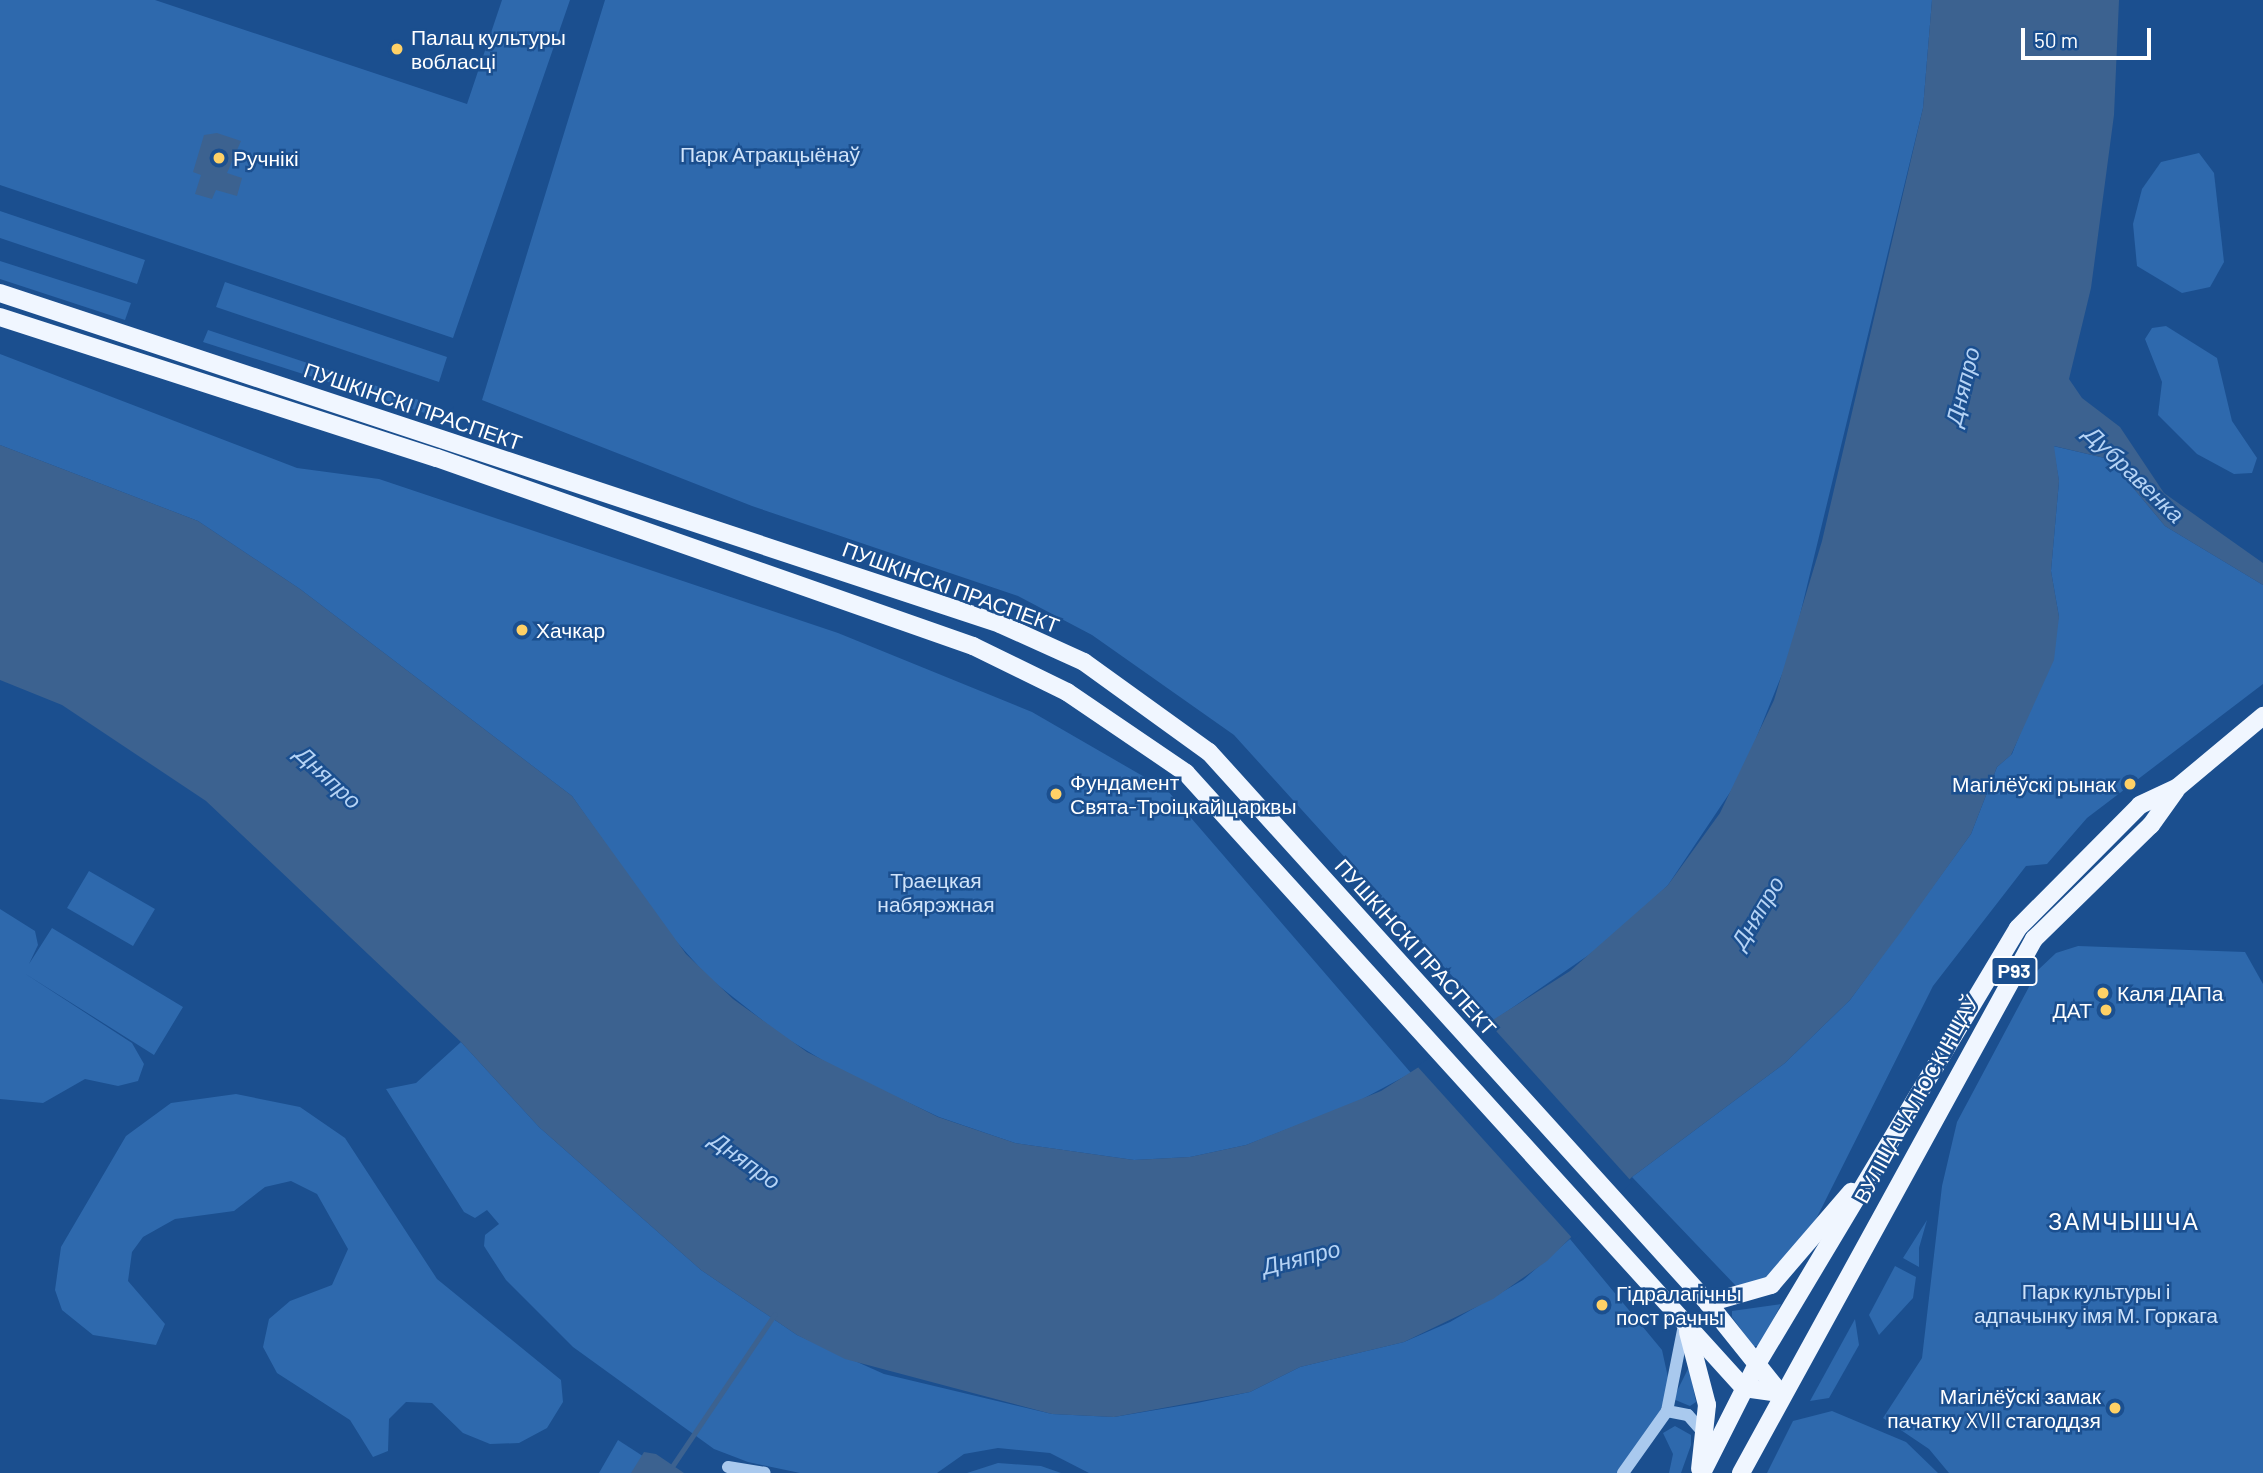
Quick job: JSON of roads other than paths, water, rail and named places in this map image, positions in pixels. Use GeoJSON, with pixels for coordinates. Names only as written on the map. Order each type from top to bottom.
{"type":"FeatureCollection","features":[{"type":"Feature","properties":{"kind":"main road","name":"ПУШКІНСКІ ПРАСПЕКТ"},"geometry":{"type":"LineString","coordinates":[[0,293],[1000,624],[1084,662],[1209,752],[1708,1303],[1780,1393]]}},
{"type":"Feature","properties":{"kind":"main road","name":"ПУШКІНСКІ ПРАСПЕКТ"},"geometry":{"type":"LineString","coordinates":[[0,317],[437,458],[973,646],[1067,692],[1186,773],[1744,1388]]}},
{"type":"Feature","properties":{"kind":"main road","name":"ВУЛІЦА ЧАЛЮСКІНЦАЎ"},"geometry":{"type":"LineString","coordinates":[[1758,1364],[2018,928],[2140,805],[2178,787],[2263,716]]}},
{"type":"Feature","properties":{"kind":"main road","name":"ВУЛІЦА ЧАЛЮСКІНЦАЎ"},"geometry":{"type":"LineString","coordinates":[[1780,1393],[2034,939],[2151,825],[2178,787]]}},
{"type":"Feature","properties":{"kind":"main road"},"geometry":{"type":"LineString","coordinates":[[1708,1303],[1750,1293],[1786,1272],[1907,1114]]}},
{"type":"Feature","properties":{"kind":"main road","name":"ПУШКІНСКІ ПРАСПЕКТ"},"geometry":{"type":"LineString","coordinates":[[1685,1322],[1704,1379],[1701,1473]]}},
{"type":"Feature","properties":{"kind":"main road","name":"Р93"},"geometry":{"type":"LineString","coordinates":[[1701,1473],[1758,1364]]}},
{"type":"Feature","properties":{"kind":"main road"},"geometry":{"type":"LineString","coordinates":[[1744,1388],[1780,1393]]}},
{"type":"Feature","properties":{"kind":"main road","name":"Р93"},"geometry":{"type":"LineString","coordinates":[[1741,1473],[1780,1393]]}},
{"type":"Feature","properties":{"kind":"street"},"geometry":{"type":"LineString","coordinates":[[1623,1473],[1667,1411],[1685,1322]]}},
{"type":"Feature","properties":{"kind":"street"},"geometry":{"type":"LineString","coordinates":[[1667,1411],[1688,1415],[1702,1430]]}},
{"type":"Feature","properties":{"kind":"street"},"geometry":{"type":"LineString","coordinates":[[728,1467],[765,1473]]}},
{"type":"Feature","properties":{"kind":"water"},"geometry":{"type":"Polygon","coordinates":[[[1932,0],[2119,0],[2114,115],[2091,288],[2069,379],[2082,398],[2120,427],[2164,493],[2263,563],[2263,585],[2165,526],[2109,459],[2054,446],[2059,481],[2051,571],[2059,617],[2054,660],[2011,755],[1997,767],[1971,834],[1900,933],[1850,1000],[1785,1063],[1632,1177],[1547,1261],[1493,1299],[1404,1342],[1300,1367],[1250,1392],[1114,1417],[1052,1414],[845,1359],[797,1335],[701,1270],[539,1127],[461,1042],[206,801],[62,705],[0,680],[0,445],[198,521],[300,589],[572,796],[686,954],[733,999],[807,1052],[938,1117],[1015,1143],[1134,1160],[1190,1157],[1246,1145],[1381,1091],[1570,971],[1668,885],[1720,813],[1774,700],[1822,541],[1923,108],[1932,0]]]}},
{"type":"Feature","properties":{"kind":"water"},"geometry":{"type":"Polygon","coordinates":[[[217,133],[241,141],[227,173],[242,178],[237,196],[216,190],[212,199],[195,194],[201,175],[193,172],[204,135],[217,133]]]}},
{"type":"Feature","properties":{"kind":"water"},"geometry":{"type":"Polygon","coordinates":[[[644,1452],[656,1454],[684,1473],[631,1473],[644,1452]]]}},
{"type":"Feature","properties":{"kind":"waterway"},"geometry":{"type":"LineString","coordinates":[[673,1465],[775,1314]]}},
{"type":"Feature","properties":{"kind":"place","name":"Палац культуры вобласці"},"geometry":{"type":"Point","coordinates":[397,49]}},
{"type":"Feature","properties":{"kind":"place","name":"Ручнікі"},"geometry":{"type":"Point","coordinates":[219,158]}},
{"type":"Feature","properties":{"kind":"place","name":"Хачкар"},"geometry":{"type":"Point","coordinates":[522,630]}},
{"type":"Feature","properties":{"kind":"place","name":"Магілёўскі рынак"},"geometry":{"type":"Point","coordinates":[2130,784]}},
{"type":"Feature","properties":{"kind":"place","name":"Фундамент Свята-Троіцкай царквы"},"geometry":{"type":"Point","coordinates":[1056,794]}},
{"type":"Feature","properties":{"kind":"place","name":"Каля ДАПа"},"geometry":{"type":"Point","coordinates":[2103,993]}},
{"type":"Feature","properties":{"kind":"place","name":"ДАТ"},"geometry":{"type":"Point","coordinates":[2106,1010]}},
{"type":"Feature","properties":{"kind":"place","name":"Гідралагічны пост рачны"},"geometry":{"type":"Point","coordinates":[1602,1305]}},
{"type":"Feature","properties":{"kind":"place","name":"Магілёўскі замак пачатку XVII стагоддзя"},"geometry":{"type":"Point","coordinates":[2115,1408]}},
{"type":"Feature","properties":{"kind":"district","name":"ЗАМЧЫШЧА"},"geometry":{"type":"Point","coordinates":[2124,1221]}},
{"type":"Feature","properties":{"kind":"park label","name":"Парк Атракцыёнаў"},"geometry":{"type":"Point","coordinates":[770,154]}},
{"type":"Feature","properties":{"kind":"park label","name":"Траецкая набярэжная"},"geometry":{"type":"Point","coordinates":[936,892]}},
{"type":"Feature","properties":{"kind":"park label","name":"Парк культуры і адпачынку імя М. Горкага"},"geometry":{"type":"Point","coordinates":[2096,1303]}},
{"type":"Feature","properties":{"kind":"water label","name":"Дняпро"},"geometry":{"type":"Point","coordinates":[1962,386]}},
{"type":"Feature","properties":{"kind":"water label","name":"Дубравенка"},"geometry":{"type":"Point","coordinates":[2135,474]}},
{"type":"Feature","properties":{"kind":"water label","name":"Дняпро"},"geometry":{"type":"Point","coordinates":[329,777]}},
{"type":"Feature","properties":{"kind":"water label","name":"Дняпро"},"geometry":{"type":"Point","coordinates":[1757,912]}},
{"type":"Feature","properties":{"kind":"water label","name":"Дняпро"},"geometry":{"type":"Point","coordinates":[746,1160]}},
{"type":"Feature","properties":{"kind":"water label","name":"Дняпро"},"geometry":{"type":"Point","coordinates":[1301,1257]}}]}
